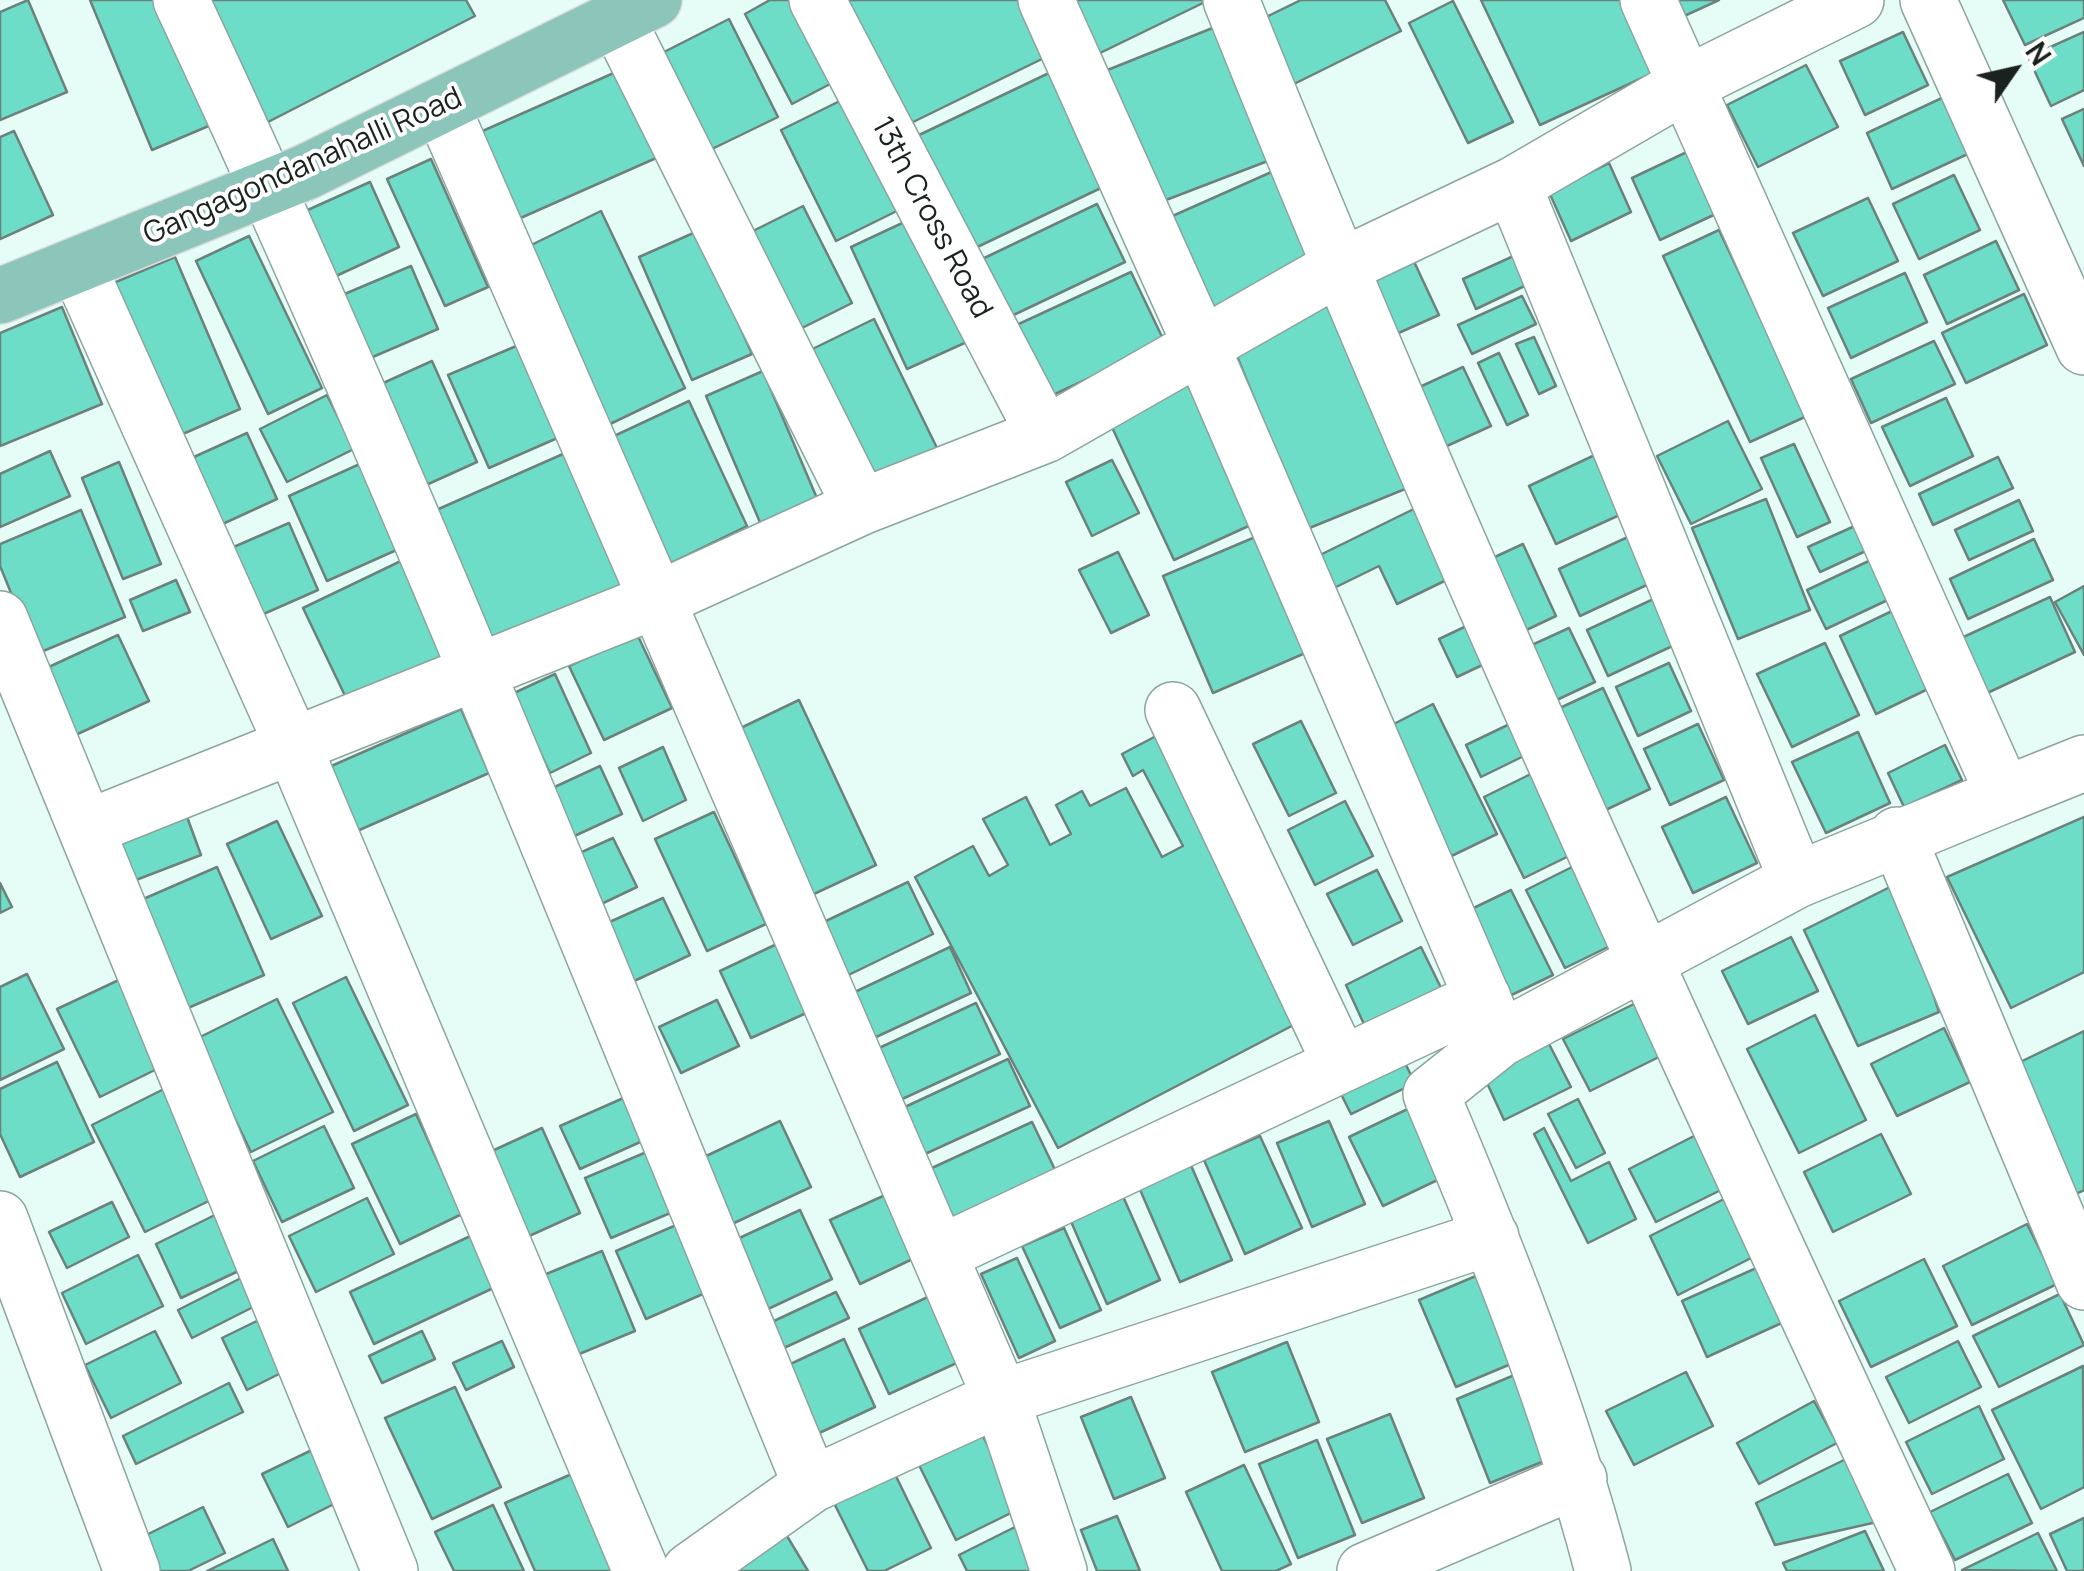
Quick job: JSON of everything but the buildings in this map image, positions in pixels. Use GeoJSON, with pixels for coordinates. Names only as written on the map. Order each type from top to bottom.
{"type":"FeatureCollection","features":[{"type":"Feature","properties":{"kind":"main road","name":"Gangagondanahalli Road"},"geometry":{"type":"LineString","coordinates":[[0,296],[306,172],[635,9]]}},
{"type":"Feature","properties":{"kind":"street"},"geometry":{"type":"LineString","coordinates":[[181,0],[268,185],[812,1484]]}},
{"type":"Feature","properties":{"kind":"street","name":"13th Cross Road"},"geometry":{"type":"LineString","coordinates":[[817,0],[1044,435]]}},
{"type":"Feature","properties":{"kind":"street"},"geometry":{"type":"LineString","coordinates":[[1046,0],[1200,343],[1491,1018]]}},
{"type":"Feature","properties":{"kind":"street"},"geometry":{"type":"LineString","coordinates":[[1231,0],[1338,268],[1643,965],[1927,1571]]}},
{"type":"Feature","properties":{"kind":"street"},"geometry":{"type":"LineString","coordinates":[[1648,0],[2004,795]]}},
{"type":"Feature","properties":{"kind":"street"},"geometry":{"type":"LineString","coordinates":[[87,828],[476,676],[657,600],[861,507],[1044,435],[1338,268],[1513,185],[1688,84],[1856,0]]}},
{"type":"Feature","properties":{"kind":"street"},"geometry":{"type":"LineString","coordinates":[[1928,0],[2084,346]]}},
{"type":"Feature","properties":{"kind":"street"},"geometry":{"type":"LineString","coordinates":[[635,9],[861,507]]}},
{"type":"Feature","properties":{"kind":"street"},"geometry":{"type":"LineString","coordinates":[[442,107],[941,1253],[1001,1398],[1059,1571]]}},
{"type":"Feature","properties":{"kind":"street"},"geometry":{"type":"LineString","coordinates":[[1513,185],[1797,880]]}},
{"type":"Feature","properties":{"kind":"street"},"geometry":{"type":"LineString","coordinates":[[78,266],[294,748],[641,1571]]}},
{"type":"Feature","properties":{"kind":"street"},"geometry":{"type":"LineString","coordinates":[[0,619],[390,1571]]}},
{"type":"Feature","properties":{"kind":"street"},"geometry":{"type":"LineString","coordinates":[[1173,710],[1340,1062]]}},
{"type":"Feature","properties":{"kind":"street"},"geometry":{"type":"LineString","coordinates":[[941,1253],[1340,1062],[1491,1018],[1643,965],[1797,880],[1897,835],[2084,764]]}},
{"type":"Feature","properties":{"kind":"street"},"geometry":{"type":"LineString","coordinates":[[1897,835],[2084,1282]]}},
{"type":"Feature","properties":{"kind":"street"},"geometry":{"type":"LineString","coordinates":[[1491,1018],[1431,1094],[1491,1237],[1579,1480],[1603,1571]]}},
{"type":"Feature","properties":{"kind":"street"},"geometry":{"type":"LineString","coordinates":[[0,1219],[132,1571]]}},
{"type":"Feature","properties":{"kind":"street"},"geometry":{"type":"LineString","coordinates":[[690,1571],[812,1484],[1001,1398],[1491,1237]]}},
{"type":"Feature","properties":{"kind":"street"},"geometry":{"type":"LineString","coordinates":[[1365,1571],[1579,1480]]}}]}
